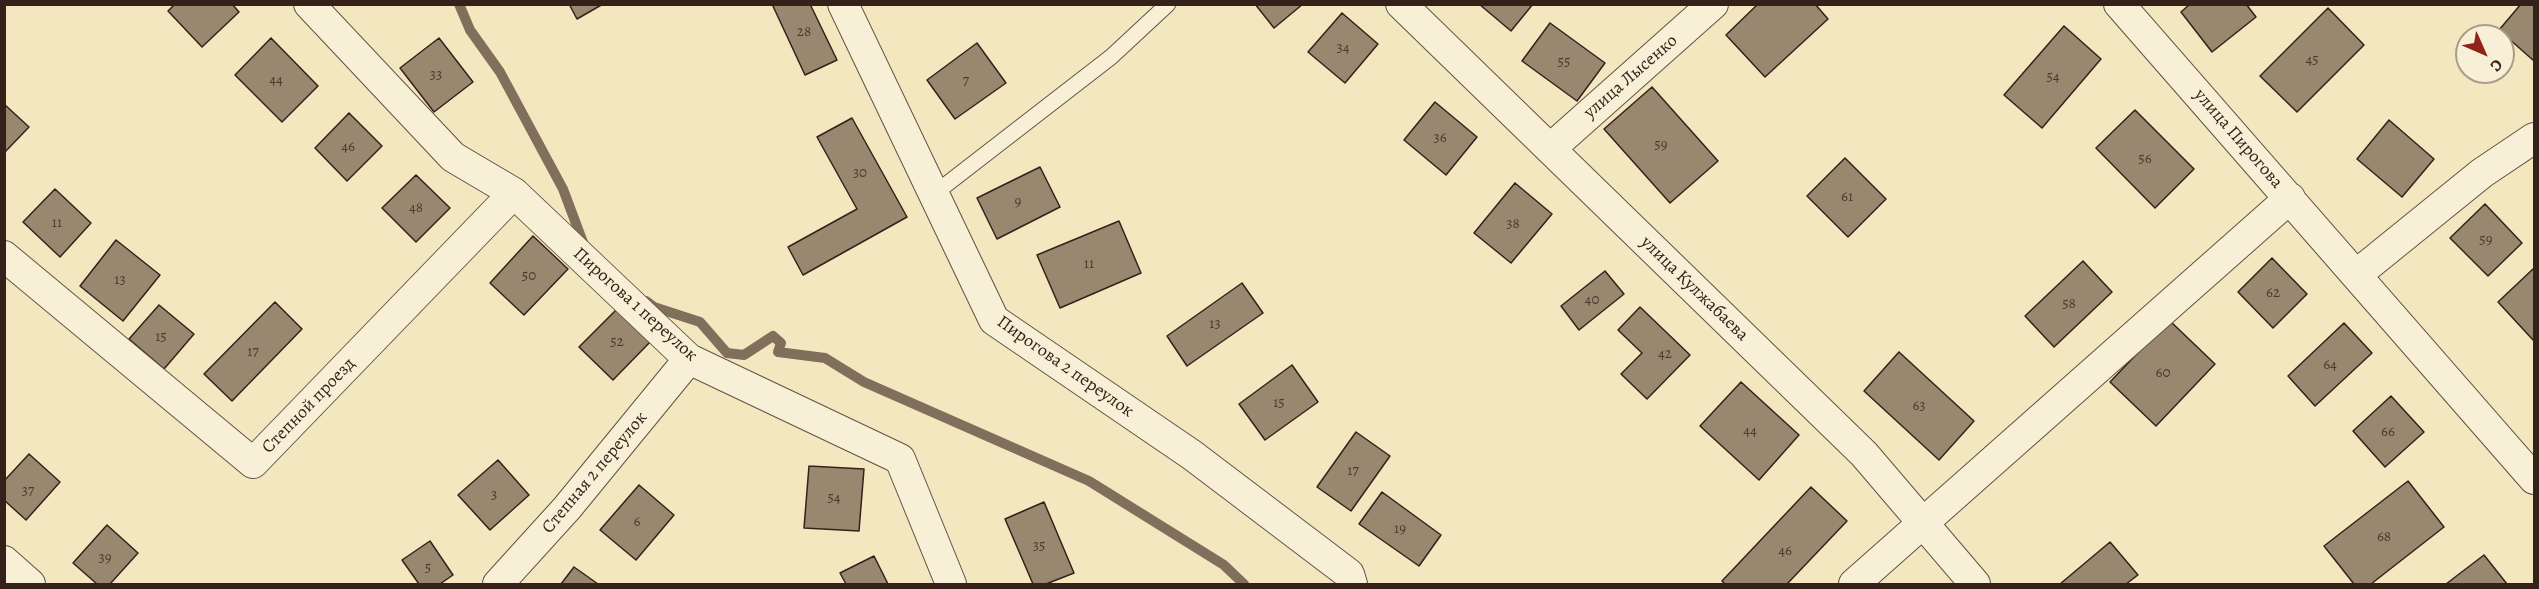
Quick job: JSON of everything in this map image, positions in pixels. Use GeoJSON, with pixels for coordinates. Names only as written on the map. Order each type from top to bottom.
{"type":"FeatureCollection","features":[{"type":"Feature","properties":{"kind":"street","name":"Пирогова 1 переулок"},"geometry":{"type":"LineString","coordinates":[[309,4],[453,157],[514,193],[689,359],[900,459],[951,585]]}},
{"type":"Feature","properties":{"kind":"street","name":"Пирогова 2 переулок"},"geometry":{"type":"LineString","coordinates":[[843,4],[994,320],[1192,455],[1349,574],[1352,585]]}},
{"type":"Feature","properties":{"kind":"street","name":"улица Кулжабаева"},"geometry":{"type":"LineString","coordinates":[[1401,4],[1864,454],[1975,585]]}},
{"type":"Feature","properties":{"kind":"street","name":"улица Лысенко"},"geometry":{"type":"LineString","coordinates":[[1550,149],[1713,4]]}},
{"type":"Feature","properties":{"kind":"street","name":"улица Пирогова"},"geometry":{"type":"LineString","coordinates":[[2118,4],[2535,479]]}},
{"type":"Feature","properties":{"kind":"street"},"geometry":{"type":"LineString","coordinates":[[2356,275],[2482,173],[2535,138]]}},
{"type":"Feature","properties":{"kind":"street","name":"Степной проезд"},"geometry":{"type":"LineString","coordinates":[[4,256],[253,463],[514,193]]}},
{"type":"Feature","properties":{"kind":"street"},"geometry":{"type":"LineString","coordinates":[[1854,585],[2289,198]]}},
{"type":"Feature","properties":{"kind":"street","name":"Степная 2 переулок"},"geometry":{"type":"LineString","coordinates":[[498,585],[567,508],[689,359]]}},
{"type":"Feature","properties":{"kind":"street"},"geometry":{"type":"LineString","coordinates":[[4,561],[30,585]]}},
{"type":"Feature","properties":{"kind":"lane"},"geometry":{"type":"LineString","coordinates":[[934,194],[1111,57],[1168,4]]}},
{"type":"Feature","properties":{"kind":"building"},"geometry":{"type":"Polygon","coordinates":[[[175,4],[232,4],[239,12],[202,47],[168,11],[175,4]]]}},
{"type":"Feature","properties":{"kind":"building"},"geometry":{"type":"Polygon","coordinates":[[[569,4],[603,4],[577,19],[569,4]]]}},
{"type":"Feature","properties":{"kind":"building"},"geometry":{"type":"Polygon","coordinates":[[[772,4],[810,4],[837,60],[805,75],[772,4]]]}},
{"type":"Feature","properties":{"kind":"building"},"geometry":{"type":"Polygon","coordinates":[[[1255,4],[1303,4],[1274,28],[1255,4]]]}},
{"type":"Feature","properties":{"kind":"building"},"geometry":{"type":"Polygon","coordinates":[[[1479,4],[1533,4],[1511,31],[1479,4]]]}},
{"type":"Feature","properties":{"kind":"building"},"geometry":{"type":"Polygon","coordinates":[[[1758,4],[1815,4],[1828,19],[1765,77],[1726,35],[1758,4]]]}},
{"type":"Feature","properties":{"kind":"building"},"geometry":{"type":"Polygon","coordinates":[[[2190,4],[2246,4],[2256,17],[2212,52],[2181,12],[2190,4]]]}},
{"type":"Feature","properties":{"kind":"building"},"geometry":{"type":"Polygon","coordinates":[[[2521,4],[2534,4],[2534,61],[2515,44],[2515,24],[2504,24],[2521,4]]]}},
{"type":"Feature","properties":{"kind":"building"},"geometry":{"type":"Polygon","coordinates":[[[2328,8],[2364,45],[2297,112],[2260,76],[2328,8]]]}},
{"type":"Feature","properties":{"kind":"building"},"geometry":{"type":"Polygon","coordinates":[[[1342,13],[1378,44],[1345,83],[1308,52],[1342,13]]]}},
{"type":"Feature","properties":{"kind":"building"},"geometry":{"type":"Polygon","coordinates":[[[1550,23],[1605,63],[1577,101],[1522,61],[1550,23]]]}},
{"type":"Feature","properties":{"kind":"building"},"geometry":{"type":"Polygon","coordinates":[[[2064,26],[2101,59],[2042,128],[2004,95],[2064,26]]]}},
{"type":"Feature","properties":{"kind":"building"},"geometry":{"type":"Polygon","coordinates":[[[271,38],[318,86],[282,122],[235,75],[271,38]]]}},
{"type":"Feature","properties":{"kind":"building"},"geometry":{"type":"Polygon","coordinates":[[[439,38],[473,82],[434,112],[400,68],[439,38]]]}},
{"type":"Feature","properties":{"kind":"building"},"geometry":{"type":"Polygon","coordinates":[[[977,43],[1006,83],[955,119],[927,80],[977,43]]]}},
{"type":"Feature","properties":{"kind":"building"},"geometry":{"type":"Polygon","coordinates":[[[1652,87],[1718,161],[1670,203],[1604,129],[1652,87]]]}},
{"type":"Feature","properties":{"kind":"building"},"geometry":{"type":"Polygon","coordinates":[[[1435,102],[1477,137],[1446,175],[1404,140],[1435,102]]]}},
{"type":"Feature","properties":{"kind":"building"},"geometry":{"type":"Polygon","coordinates":[[[4,104],[29,127],[4,153],[4,104]]]}},
{"type":"Feature","properties":{"kind":"building"},"geometry":{"type":"Polygon","coordinates":[[[2135,110],[2194,169],[2155,208],[2096,148],[2135,110]]]}},
{"type":"Feature","properties":{"kind":"building"},"geometry":{"type":"Polygon","coordinates":[[[349,113],[382,146],[347,181],[315,148],[349,113]]]}},
{"type":"Feature","properties":{"kind":"building"},"geometry":{"type":"Polygon","coordinates":[[[852,118],[907,217],[803,275],[788,247],[857,209],[817,137],[852,118]]]}},
{"type":"Feature","properties":{"kind":"building"},"geometry":{"type":"Polygon","coordinates":[[[2389,120],[2434,159],[2402,197],[2357,159],[2389,120]]]}},
{"type":"Feature","properties":{"kind":"building"},"geometry":{"type":"Polygon","coordinates":[[[1845,158],[1886,199],[1848,237],[1807,196],[1845,158]]]}},
{"type":"Feature","properties":{"kind":"building"},"geometry":{"type":"Polygon","coordinates":[[[1040,167],[1060,207],[997,239],[977,198],[1040,167]]]}},
{"type":"Feature","properties":{"kind":"building"},"geometry":{"type":"Polygon","coordinates":[[[416,175],[450,208],[416,242],[382,208],[416,175]]]}},
{"type":"Feature","properties":{"kind":"building"},"geometry":{"type":"Polygon","coordinates":[[[1515,183],[1552,214],[1511,263],[1474,233],[1515,183]]]}},
{"type":"Feature","properties":{"kind":"building"},"geometry":{"type":"Polygon","coordinates":[[[55,189],[91,223],[60,257],[23,222],[55,189]]]}},
{"type":"Feature","properties":{"kind":"building"},"geometry":{"type":"Polygon","coordinates":[[[2485,204],[2522,243],[2488,276],[2450,238],[2485,204]]]}},
{"type":"Feature","properties":{"kind":"building"},"geometry":{"type":"Polygon","coordinates":[[[1119,221],[1141,273],[1060,308],[1037,255],[1119,221]]]}},
{"type":"Feature","properties":{"kind":"building"},"geometry":{"type":"Polygon","coordinates":[[[533,236],[568,269],[524,315],[490,283],[533,236]]]}},
{"type":"Feature","properties":{"kind":"building"},"geometry":{"type":"Polygon","coordinates":[[[116,240],[160,275],[123,321],[80,286],[116,240]]]}},
{"type":"Feature","properties":{"kind":"building"},"geometry":{"type":"Polygon","coordinates":[[[2272,258],[2307,294],[2273,328],[2238,292],[2272,258]]]}},
{"type":"Feature","properties":{"kind":"building"},"geometry":{"type":"Polygon","coordinates":[[[2083,261],[2112,292],[2054,347],[2025,316],[2083,261]]]}},
{"type":"Feature","properties":{"kind":"building"},"geometry":{"type":"Polygon","coordinates":[[[2533,269],[2534,271],[2534,341],[2498,302],[2533,269]]]}},
{"type":"Feature","properties":{"kind":"building"},"geometry":{"type":"Polygon","coordinates":[[[1605,271],[1624,294],[1579,330],[1561,306],[1605,271]]]}},
{"type":"Feature","properties":{"kind":"building"},"geometry":{"type":"Polygon","coordinates":[[[1242,283],[1263,313],[1187,366],[1167,336],[1242,283]]]}},
{"type":"Feature","properties":{"kind":"building"},"geometry":{"type":"Polygon","coordinates":[[[275,302],[302,329],[232,401],[204,374],[275,302]]]}},
{"type":"Feature","properties":{"kind":"building"},"geometry":{"type":"Polygon","coordinates":[[[159,305],[194,334],[164,369],[129,339],[159,305]]]}},
{"type":"Feature","properties":{"kind":"building"},"geometry":{"type":"Polygon","coordinates":[[[621,305],[654,338],[613,380],[579,347],[621,305]]]}},
{"type":"Feature","properties":{"kind":"building"},"geometry":{"type":"Polygon","coordinates":[[[1640,307],[1690,355],[1647,399],[1621,374],[1642,353],[1618,330],[1640,307]]]}},
{"type":"Feature","properties":{"kind":"building"},"geometry":{"type":"Polygon","coordinates":[[[2169,320],[2215,364],[2156,426],[2110,382],[2169,320]]]}},
{"type":"Feature","properties":{"kind":"building"},"geometry":{"type":"Polygon","coordinates":[[[2344,323],[2372,353],[2315,406],[2288,376],[2344,323]]]}},
{"type":"Feature","properties":{"kind":"building"},"geometry":{"type":"Polygon","coordinates":[[[1899,352],[1974,421],[1939,460],[1864,391],[1899,352]]]}},
{"type":"Feature","properties":{"kind":"building"},"geometry":{"type":"Polygon","coordinates":[[[1292,365],[1318,402],[1265,440],[1239,404],[1292,365]]]}},
{"type":"Feature","properties":{"kind":"building"},"geometry":{"type":"Polygon","coordinates":[[[1741,382],[1799,435],[1759,480],[1700,426],[1741,382]]]}},
{"type":"Feature","properties":{"kind":"building"},"geometry":{"type":"Polygon","coordinates":[[[2391,396],[2424,432],[2385,467],[2353,431],[2391,396]]]}},
{"type":"Feature","properties":{"kind":"building"},"geometry":{"type":"Polygon","coordinates":[[[1356,432],[1390,456],[1351,511],[1317,487],[1356,432]]]}},
{"type":"Feature","properties":{"kind":"building"},"geometry":{"type":"Polygon","coordinates":[[[29,454],[60,482],[26,520],[4,500],[4,481],[29,454]]]}},
{"type":"Feature","properties":{"kind":"building"},"geometry":{"type":"Polygon","coordinates":[[[498,460],[529,495],[490,530],[458,495],[498,460]]]}},
{"type":"Feature","properties":{"kind":"building"},"geometry":{"type":"Polygon","coordinates":[[[809,466],[864,469],[859,531],[804,528],[809,466]]]}},
{"type":"Feature","properties":{"kind":"building"},"geometry":{"type":"Polygon","coordinates":[[[2408,481],[2444,527],[2371,584],[2354,584],[2324,546],[2408,481]]]}},
{"type":"Feature","properties":{"kind":"building"},"geometry":{"type":"Polygon","coordinates":[[[639,485],[674,515],[636,560],[600,530],[639,485]]]}},
{"type":"Feature","properties":{"kind":"building"},"geometry":{"type":"Polygon","coordinates":[[[1811,487],[1847,521],[1787,584],[1725,584],[1722,581],[1811,487]]]}},
{"type":"Feature","properties":{"kind":"building"},"geometry":{"type":"Polygon","coordinates":[[[1382,492],[1441,535],[1419,566],[1359,524],[1382,492]]]}},
{"type":"Feature","properties":{"kind":"building"},"geometry":{"type":"Polygon","coordinates":[[[1044,502],[1074,573],[1046,584],[1033,584],[1005,519],[1044,502]]]}},
{"type":"Feature","properties":{"kind":"building"},"geometry":{"type":"Polygon","coordinates":[[[107,525],[138,553],[110,584],[97,584],[73,563],[107,525]]]}},
{"type":"Feature","properties":{"kind":"building"},"geometry":{"type":"Polygon","coordinates":[[[430,541],[453,575],[440,584],[419,584],[402,560],[430,541]]]}},
{"type":"Feature","properties":{"kind":"building"},"geometry":{"type":"Polygon","coordinates":[[[2110,542],[2138,575],[2126,584],[2060,584],[2110,542]]]}},
{"type":"Feature","properties":{"kind":"building"},"geometry":{"type":"Polygon","coordinates":[[[2484,555],[2507,584],[2446,584],[2484,555]]]}},
{"type":"Feature","properties":{"kind":"building"},"geometry":{"type":"Polygon","coordinates":[[[874,556],[888,584],[846,584],[840,573],[874,556]]]}},
{"type":"Feature","properties":{"kind":"building"},"geometry":{"type":"Polygon","coordinates":[[[574,567],[598,584],[561,584],[574,567]]]}},
{"type":"Feature","properties":{"kind":"waterway"},"geometry":{"type":"LineString","coordinates":[[459,4],[470,30],[500,72],[563,189],[584,245]]}},
{"type":"Feature","properties":{"kind":"waterway"},"geometry":{"type":"LineString","coordinates":[[646,301],[654,307],[700,322],[727,353],[744,355],[773,336],[781,343],[778,352],[825,358],[864,382],[1089,481],[1224,565],[1244,584]]}}]}
